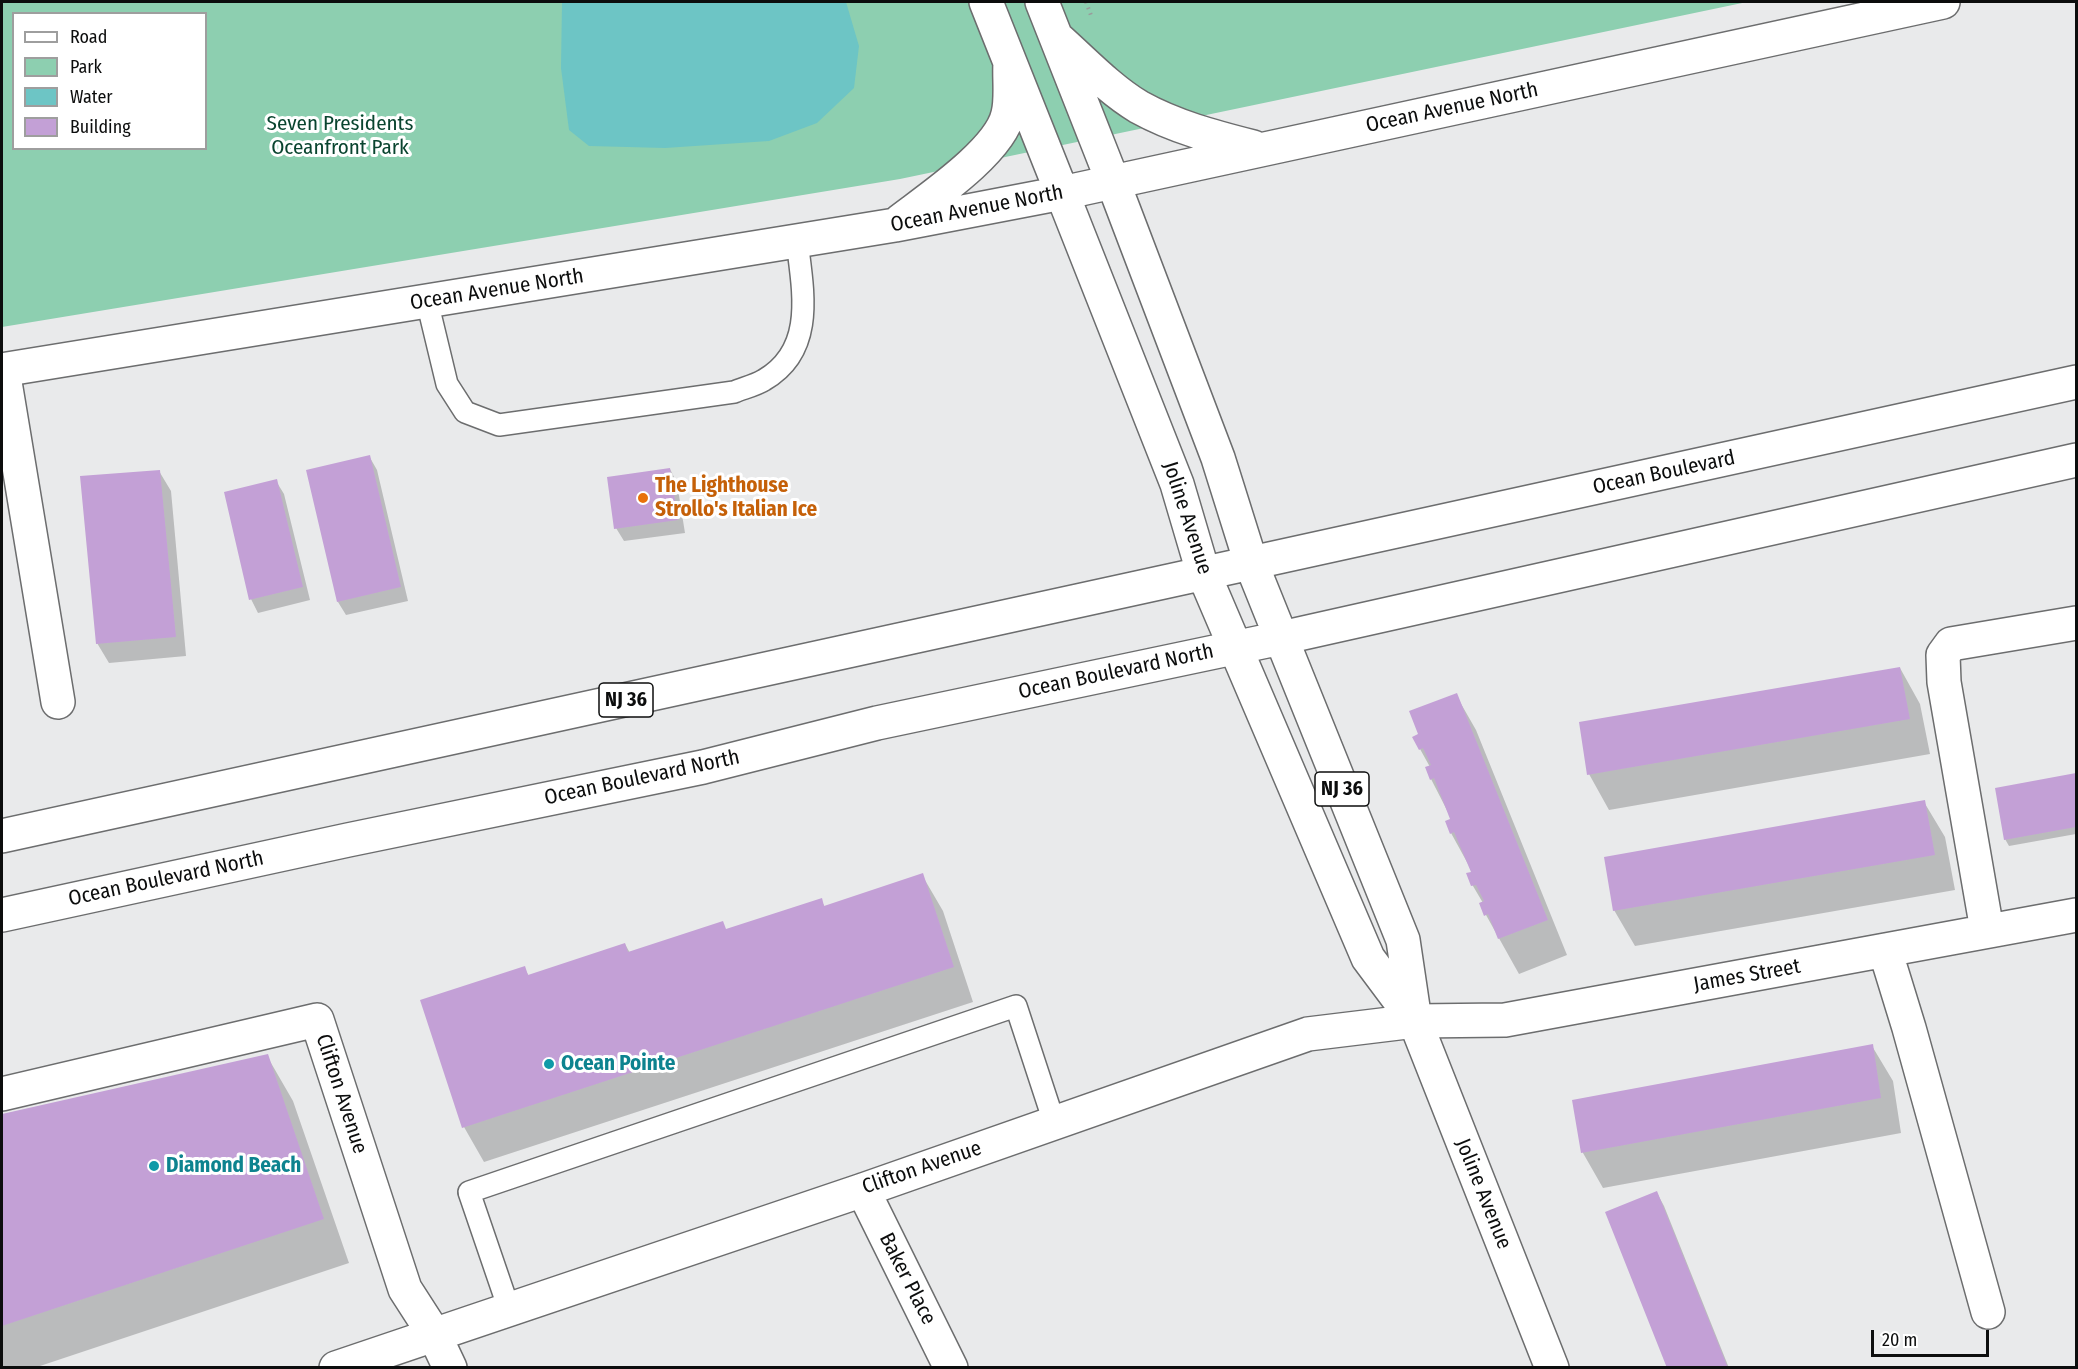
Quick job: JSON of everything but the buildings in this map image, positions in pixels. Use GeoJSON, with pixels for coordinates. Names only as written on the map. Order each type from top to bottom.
{"type":"FeatureCollection","features":[{"type":"Feature","properties":{"kind":"street","name":"Joline Avenue"},"geometry":{"type":"LineString","coordinates":[[986,2],[1177,484],[1203,572],[1234,647],[1368,958],[1415,1021]]}},
{"type":"Feature","properties":{"kind":"street","name":"Joline Avenue"},"geometry":{"type":"LineString","coordinates":[[1042,2],[1058,38],[1218,458],[1251,563],[1403,940],[1415,1021],[1552,1368]]}},
{"type":"Feature","properties":{"kind":"street","name":"Ocean Avenue North"},"geometry":{"type":"LineString","coordinates":[[2,370],[895,225],[1062,193],[1943,2]]}},
{"type":"Feature","properties":{"kind":"street"},"geometry":{"type":"LineString","coordinates":[[1058,38],[1112,88],[1139,106],[1206,135],[1261,149]]}},
{"type":"Feature","properties":{"kind":"street"},"geometry":{"type":"LineString","coordinates":[[895,225],[958,175],[991,145],[1008,115],[1010,63]]}},
{"type":"Feature","properties":{"kind":"street"},"geometry":{"type":"LineString","coordinates":[[2,370],[58,702]]}},
{"type":"Feature","properties":{"kind":"street","name":"Ocean Boulevard"},"geometry":{"type":"LineString","coordinates":[[1251,563],[2076,382]]}},
{"type":"Feature","properties":{"kind":"street"},"geometry":{"type":"LineString","coordinates":[[1281,638],[2076,460]]}},
{"type":"Feature","properties":{"kind":"street","name":"NJ 36"},"geometry":{"type":"LineString","coordinates":[[2,836],[1251,563]]}},
{"type":"Feature","properties":{"kind":"street"},"geometry":{"type":"LineString","coordinates":[[1987,930],[1944,682],[1943,655],[1952,644],[2076,623]]}},
{"type":"Feature","properties":{"kind":"street","name":"Ocean Boulevard North"},"geometry":{"type":"LineString","coordinates":[[2,915],[348,840],[703,767],[877,723],[1281,638]]}},
{"type":"Feature","properties":{"kind":"street","name":"James Street"},"geometry":{"type":"LineString","coordinates":[[1415,1021],[1505,1020],[2076,915]]}},
{"type":"Feature","properties":{"kind":"street"},"geometry":{"type":"LineString","coordinates":[[1885,950],[1989,1312]]}},
{"type":"Feature","properties":{"kind":"street","name":"Clifton Avenue"},"geometry":{"type":"LineString","coordinates":[[2,1094],[317,1020],[405,1289],[434,1334]]}},
{"type":"Feature","properties":{"kind":"street","name":"Clifton Avenue"},"geometry":{"type":"LineString","coordinates":[[336,1368],[862,1190],[1308,1034],[1415,1021]]}},
{"type":"Feature","properties":{"kind":"street","name":"Baker Place"},"geometry":{"type":"LineString","coordinates":[[862,1190],[951,1368]]}},
{"type":"Feature","properties":{"kind":"street"},"geometry":{"type":"LineString","coordinates":[[434,1334],[450,1368]]}},
{"type":"Feature","properties":{"kind":"lane"},"geometry":{"type":"LineString","coordinates":[[427,301],[447,384],[465,412],[499,425],[734,392],[764,380],[789,359],[794,349],[803,327],[797,241]]}},
{"type":"Feature","properties":{"kind":"lane"},"geometry":{"type":"LineString","coordinates":[[509,1309],[469,1192],[1016,1006],[1054,1122]]}},
{"type":"Feature","properties":{"kind":"green space","name":"Seven Presidents Oceanfront Park"},"geometry":{"type":"Polygon","coordinates":[[[2,2],[1747,2],[900,179],[2,327],[2,2]]]}},
{"type":"Feature","properties":{"kind":"water"},"geometry":{"type":"Polygon","coordinates":[[[562,2],[846,2],[859,46],[854,88],[817,123],[769,141],[665,148],[589,146],[569,130],[561,68],[562,2]]]}},
{"type":"Feature","properties":{"kind":"place","name":"The Lighthouse Strollo's Italian Ice"},"geometry":{"type":"Point","coordinates":[643,498]}},
{"type":"Feature","properties":{"kind":"place","name":"Ocean Pointe"},"geometry":{"type":"Point","coordinates":[549,1064]}},
{"type":"Feature","properties":{"kind":"place","name":"Diamond Beach"},"geometry":{"type":"Point","coordinates":[154,1166]}}]}
